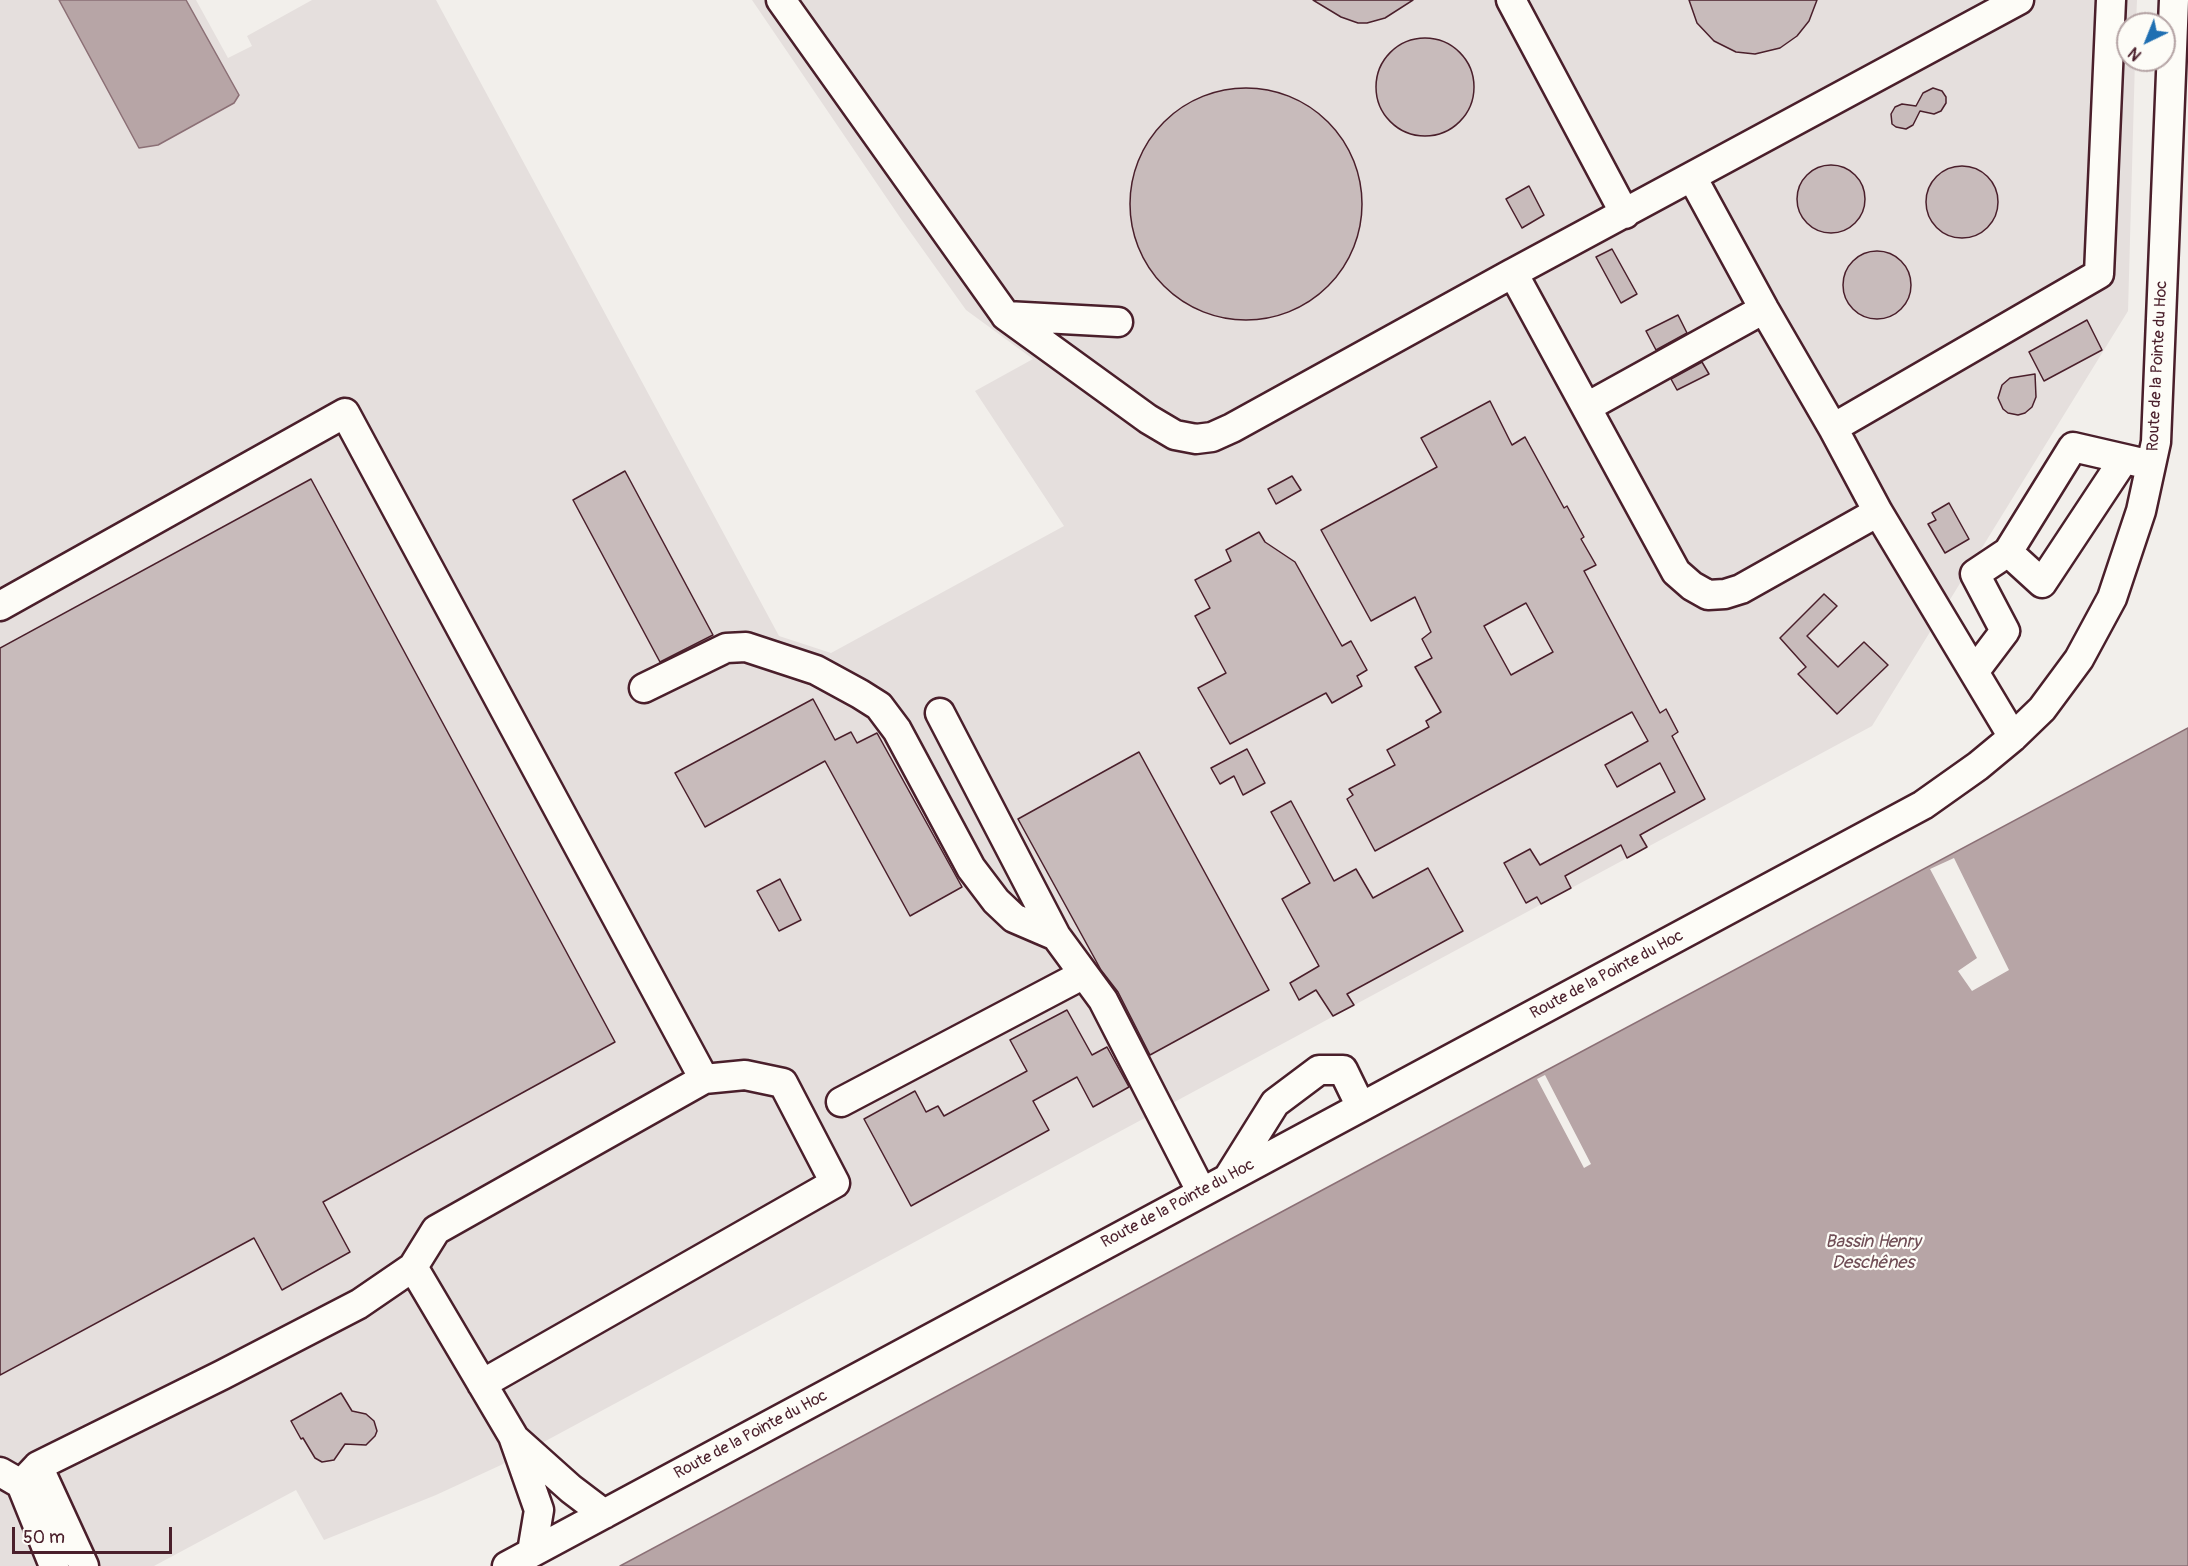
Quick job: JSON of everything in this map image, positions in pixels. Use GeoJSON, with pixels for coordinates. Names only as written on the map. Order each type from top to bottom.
{"type":"FeatureCollection","features":[{"type":"Feature","properties":{"kind":"street"},"geometry":{"type":"LineString","coordinates":[[782,0],[1006,316],[1148,419],[1175,435],[1196,439],[1212,437],[1232,428],[1513,273],[2019,0]]}},
{"type":"Feature","properties":{"kind":"street"},"geometry":{"type":"LineString","coordinates":[[1511,0],[1625,214]]}},
{"type":"Feature","properties":{"kind":"street"},"geometry":{"type":"LineString","coordinates":[[1833,428],[2099,274],[2111,0]]}},
{"type":"Feature","properties":{"kind":"street","name":"Route de la Pointe du Hoc"},"geometry":{"type":"LineString","coordinates":[[507,1566],[1923,805],[1978,766],[2013,737],[2042,709],[2079,659],[2112,598],[2142,511],[2138,462],[2156,442],[2171,1]]}},
{"type":"Feature","properties":{"kind":"street"},"geometry":{"type":"LineString","coordinates":[[1692,177],[1878,512],[2013,737]]}},
{"type":"Feature","properties":{"kind":"street"},"geometry":{"type":"LineString","coordinates":[[1513,273],[1676,572],[1692,586],[1708,595],[1725,594],[1741,589],[1878,512]]}},
{"type":"Feature","properties":{"kind":"street"},"geometry":{"type":"LineString","coordinates":[[1587,407],[1764,309]]}},
{"type":"Feature","properties":{"kind":"street"},"geometry":{"type":"LineString","coordinates":[[1006,316],[1118,322]]}},
{"type":"Feature","properties":{"kind":"street"},"geometry":{"type":"LineString","coordinates":[[0,606],[345,413],[704,1079]]}},
{"type":"Feature","properties":{"kind":"street"},"geometry":{"type":"LineString","coordinates":[[1974,672],[2005,631],[1975,574],[2008,552],[2073,447],[2138,462],[2042,583],[2008,552]]}},
{"type":"Feature","properties":{"kind":"street"},"geometry":{"type":"LineString","coordinates":[[644,688],[726,648],[746,647],[816,670],[860,694],[879,706],[897,729],[971,868],[996,901],[1014,918],[1056,936]]}},
{"type":"Feature","properties":{"kind":"street"},"geometry":{"type":"LineString","coordinates":[[940,713],[1056,936],[1102,1000],[1201,1191]]}},
{"type":"Feature","properties":{"kind":"street"},"geometry":{"type":"LineString","coordinates":[[841,1102],[1084,974]]}},
{"type":"Feature","properties":{"kind":"street"},"geometry":{"type":"LineString","coordinates":[[1229,1176],[1275,1102],[1319,1070],[1343,1070],[1361,1107]]}},
{"type":"Feature","properties":{"kind":"street"},"geometry":{"type":"LineString","coordinates":[[20,1474],[360,1304],[413,1267],[436,1230],[704,1079],[745,1075],[783,1083],[835,1183],[482,1384]]}},
{"type":"Feature","properties":{"kind":"street"},"geometry":{"type":"LineString","coordinates":[[413,1267],[513,1436],[539,1510],[532,1552]]}},
{"type":"Feature","properties":{"kind":"street"},"geometry":{"type":"LineString","coordinates":[[513,1436],[571,1489],[604,1514]]}},
{"type":"Feature","properties":{"kind":"street"},"geometry":{"type":"LineString","coordinates":[[20,1474],[54,1566]]}},
{"type":"Feature","properties":{"kind":"street"},"geometry":{"type":"LineString","coordinates":[[20,1474],[84,1566]]}},
{"type":"Feature","properties":{"kind":"shaded area"},"geometry":{"type":"Polygon","coordinates":[[[0,0],[196,0],[228,58],[252,46],[247,36],[312,0],[436,0],[779,636],[831,653],[1064,526],[975,391],[1033,359],[966,310],[752,0],[2137,0],[2136,12],[2116,12],[2116,72],[2135,72],[2128,311],[1872,726],[501,1465],[436,1495],[324,1540],[296,1490],[154,1566],[0,1566],[0,0]]]}},
{"type":"Feature","properties":{"kind":"water"},"geometry":{"type":"Polygon","coordinates":[[[59,0],[186,0],[239,95],[234,103],[158,145],[139,148],[59,0]]]}},
{"type":"Feature","properties":{"kind":"water","name":"Bassin Henry Deschênes"},"geometry":{"type":"Polygon","coordinates":[[[2188,728],[2188,1566],[620,1566],[1399,1149],[2188,728]]]}},
{"type":"Feature","properties":{"kind":"pier"},"geometry":{"type":"Polygon","coordinates":[[[1954,858],[2009,970],[1972,991],[1958,971],[1977,958],[1930,869],[1954,858]]]}},
{"type":"Feature","properties":{"kind":"pier"},"geometry":{"type":"Polygon","coordinates":[[[1545,1075],[1591,1164],[1584,1168],[1537,1079],[1545,1075]]]}},
{"type":"Feature","properties":{"kind":"building"},"geometry":{"type":"Polygon","coordinates":[[[1313,0],[1413,0],[1385,18],[1358,23],[1341,17],[1313,0]]]}},
{"type":"Feature","properties":{"kind":"building"},"geometry":{"type":"Polygon","coordinates":[[[1689,0],[1817,0],[1809,21],[1797,36],[1780,48],[1755,54],[1736,52],[1714,41],[1697,23],[1689,0]]]}},
{"type":"Feature","properties":{"kind":"building"},"geometry":{"type":"Polygon","coordinates":[[[1425,38],[1444,42],[1460,52],[1470,68],[1474,87],[1470,106],[1460,122],[1444,132],[1425,136],[1406,132],[1390,122],[1380,106],[1376,87],[1380,68],[1390,52],[1406,42],[1425,38]]]}},
{"type":"Feature","properties":{"kind":"building"},"geometry":{"type":"Polygon","coordinates":[[[1246,88],[1269,90],[1290,97],[1301,102],[1328,122],[1348,149],[1353,160],[1360,181],[1362,204],[1360,227],[1353,248],[1348,259],[1328,286],[1301,306],[1290,311],[1269,318],[1246,320],[1223,318],[1202,311],[1191,306],[1164,286],[1144,259],[1139,248],[1132,227],[1130,204],[1132,181],[1139,160],[1144,149],[1164,122],[1191,102],[1202,97],[1223,90],[1246,88]]]}},
{"type":"Feature","properties":{"kind":"building"},"geometry":{"type":"Polygon","coordinates":[[[1933,88],[1942,91],[1946,97],[1946,103],[1941,111],[1934,114],[1920,111],[1913,125],[1906,129],[1892,124],[1891,114],[1895,107],[1902,104],[1916,106],[1923,93],[1933,88]]]}},
{"type":"Feature","properties":{"kind":"building"},"geometry":{"type":"Polygon","coordinates":[[[1838,165],[1850,171],[1859,180],[1865,192],[1863,212],[1855,223],[1838,233],[1824,233],[1807,223],[1799,212],[1797,192],[1807,175],[1818,167],[1838,165]]]}},
{"type":"Feature","properties":{"kind":"building"},"geometry":{"type":"Polygon","coordinates":[[[1962,166],[1982,172],[1992,182],[1998,202],[1992,222],[1982,232],[1962,238],[1942,232],[1932,222],[1926,202],[1932,182],[1942,172],[1962,166]]]}},
{"type":"Feature","properties":{"kind":"building"},"geometry":{"type":"Polygon","coordinates":[[[1529,186],[1544,215],[1522,228],[1506,199],[1529,186]]]}},
{"type":"Feature","properties":{"kind":"building"},"geometry":{"type":"Polygon","coordinates":[[[1612,249],[1637,294],[1621,303],[1596,257],[1612,249]]]}},
{"type":"Feature","properties":{"kind":"building"},"geometry":{"type":"Polygon","coordinates":[[[1877,251],[1890,254],[1901,261],[1908,272],[1911,285],[1908,298],[1901,309],[1890,316],[1877,319],[1864,316],[1853,309],[1846,298],[1843,285],[1846,272],[1853,261],[1864,254],[1877,251]]]}},
{"type":"Feature","properties":{"kind":"building"},"geometry":{"type":"Polygon","coordinates":[[[1678,315],[1687,333],[1656,350],[1646,331],[1678,315]]]}},
{"type":"Feature","properties":{"kind":"building"},"geometry":{"type":"Polygon","coordinates":[[[2087,320],[2102,350],[2044,381],[2029,352],[2087,320]]]}},
{"type":"Feature","properties":{"kind":"building"},"geometry":{"type":"Polygon","coordinates":[[[1702,362],[1709,374],[1677,390],[1671,379],[1702,362]]]}},
{"type":"Feature","properties":{"kind":"building"},"geometry":{"type":"Polygon","coordinates":[[[2035,374],[2036,397],[2032,407],[2018,415],[2008,413],[2003,409],[1998,398],[2002,385],[2010,378],[2035,374]]]}},
{"type":"Feature","properties":{"kind":"building"},"geometry":{"type":"Polygon","coordinates":[[[1490,401],[1512,445],[1525,437],[1564,508],[1567,506],[1584,537],[1581,539],[1596,565],[1584,571],[1660,713],[1666,709],[1678,732],[1672,736],[1705,799],[1640,835],[1647,847],[1627,858],[1621,845],[1565,876],[1571,888],[1541,904],[1537,897],[1526,903],[1504,863],[1530,849],[1540,865],[1675,792],[1660,763],[1617,787],[1605,765],[1648,741],[1632,712],[1375,851],[1347,799],[1353,795],[1349,789],[1395,765],[1387,750],[1429,727],[1426,721],[1441,712],[1415,667],[1432,658],[1422,639],[1431,632],[1415,597],[1371,621],[1321,530],[1437,467],[1421,438],[1490,401]],[[1526,603],[1484,626],[1511,675],[1553,652],[1526,603]]]}},
{"type":"Feature","properties":{"kind":"building"},"geometry":{"type":"Polygon","coordinates":[[[625,471],[713,635],[660,662],[573,500],[625,471]]]}},
{"type":"Feature","properties":{"kind":"building"},"geometry":{"type":"Polygon","coordinates":[[[1292,476],[1301,490],[1276,504],[1268,489],[1292,476]]]}},
{"type":"Feature","properties":{"kind":"building"},"geometry":{"type":"Polygon","coordinates":[[[311,479],[615,1042],[323,1202],[350,1252],[282,1290],[254,1238],[0,1375],[0,648],[311,479]]]}},
{"type":"Feature","properties":{"kind":"building"},"geometry":{"type":"Polygon","coordinates":[[[1949,503],[1969,539],[1945,553],[1928,524],[1936,520],[1932,513],[1949,503]]]}},
{"type":"Feature","properties":{"kind":"building"},"geometry":{"type":"Polygon","coordinates":[[[1259,532],[1265,542],[1295,562],[1342,646],[1351,641],[1367,670],[1357,676],[1362,686],[1332,703],[1326,693],[1230,744],[1198,688],[1226,673],[1195,616],[1210,608],[1195,580],[1231,561],[1226,550],[1259,532]]]}},
{"type":"Feature","properties":{"kind":"building"},"geometry":{"type":"Polygon","coordinates":[[[1824,594],[1837,606],[1807,636],[1838,667],[1864,642],[1888,665],[1837,714],[1798,674],[1806,667],[1780,638],[1824,594]]]}},
{"type":"Feature","properties":{"kind":"building"},"geometry":{"type":"Polygon","coordinates":[[[813,699],[835,740],[851,732],[857,743],[877,733],[962,887],[910,916],[825,761],[705,827],[675,773],[813,699]]]}},
{"type":"Feature","properties":{"kind":"building"},"geometry":{"type":"Polygon","coordinates":[[[1247,749],[1265,783],[1243,795],[1234,776],[1220,784],[1211,768],[1247,749]]]}},
{"type":"Feature","properties":{"kind":"building"},"geometry":{"type":"Polygon","coordinates":[[[1139,752],[1269,990],[1150,1055],[1118,992],[1101,970],[1018,819],[1139,752]]]}},
{"type":"Feature","properties":{"kind":"building"},"geometry":{"type":"Polygon","coordinates":[[[1291,801],[1334,881],[1356,869],[1373,898],[1428,868],[1463,931],[1347,994],[1354,1005],[1333,1016],[1316,990],[1299,1000],[1290,983],[1319,966],[1282,899],[1310,883],[1271,812],[1291,801]]]}},
{"type":"Feature","properties":{"kind":"building"},"geometry":{"type":"Polygon","coordinates":[[[780,879],[801,920],[779,931],[757,891],[780,879]]]}},
{"type":"Feature","properties":{"kind":"building"},"geometry":{"type":"Polygon","coordinates":[[[1067,1010],[1092,1055],[1107,1047],[1129,1087],[1093,1107],[1077,1077],[1033,1101],[1049,1130],[911,1206],[864,1119],[915,1091],[926,1112],[938,1106],[944,1116],[1027,1071],[1010,1040],[1067,1010]]]}},
{"type":"Feature","properties":{"kind":"building"},"geometry":{"type":"Polygon","coordinates":[[[341,1393],[352,1411],[366,1414],[374,1421],[377,1431],[366,1445],[345,1444],[334,1460],[322,1462],[315,1458],[291,1421],[341,1393]]]}}]}
